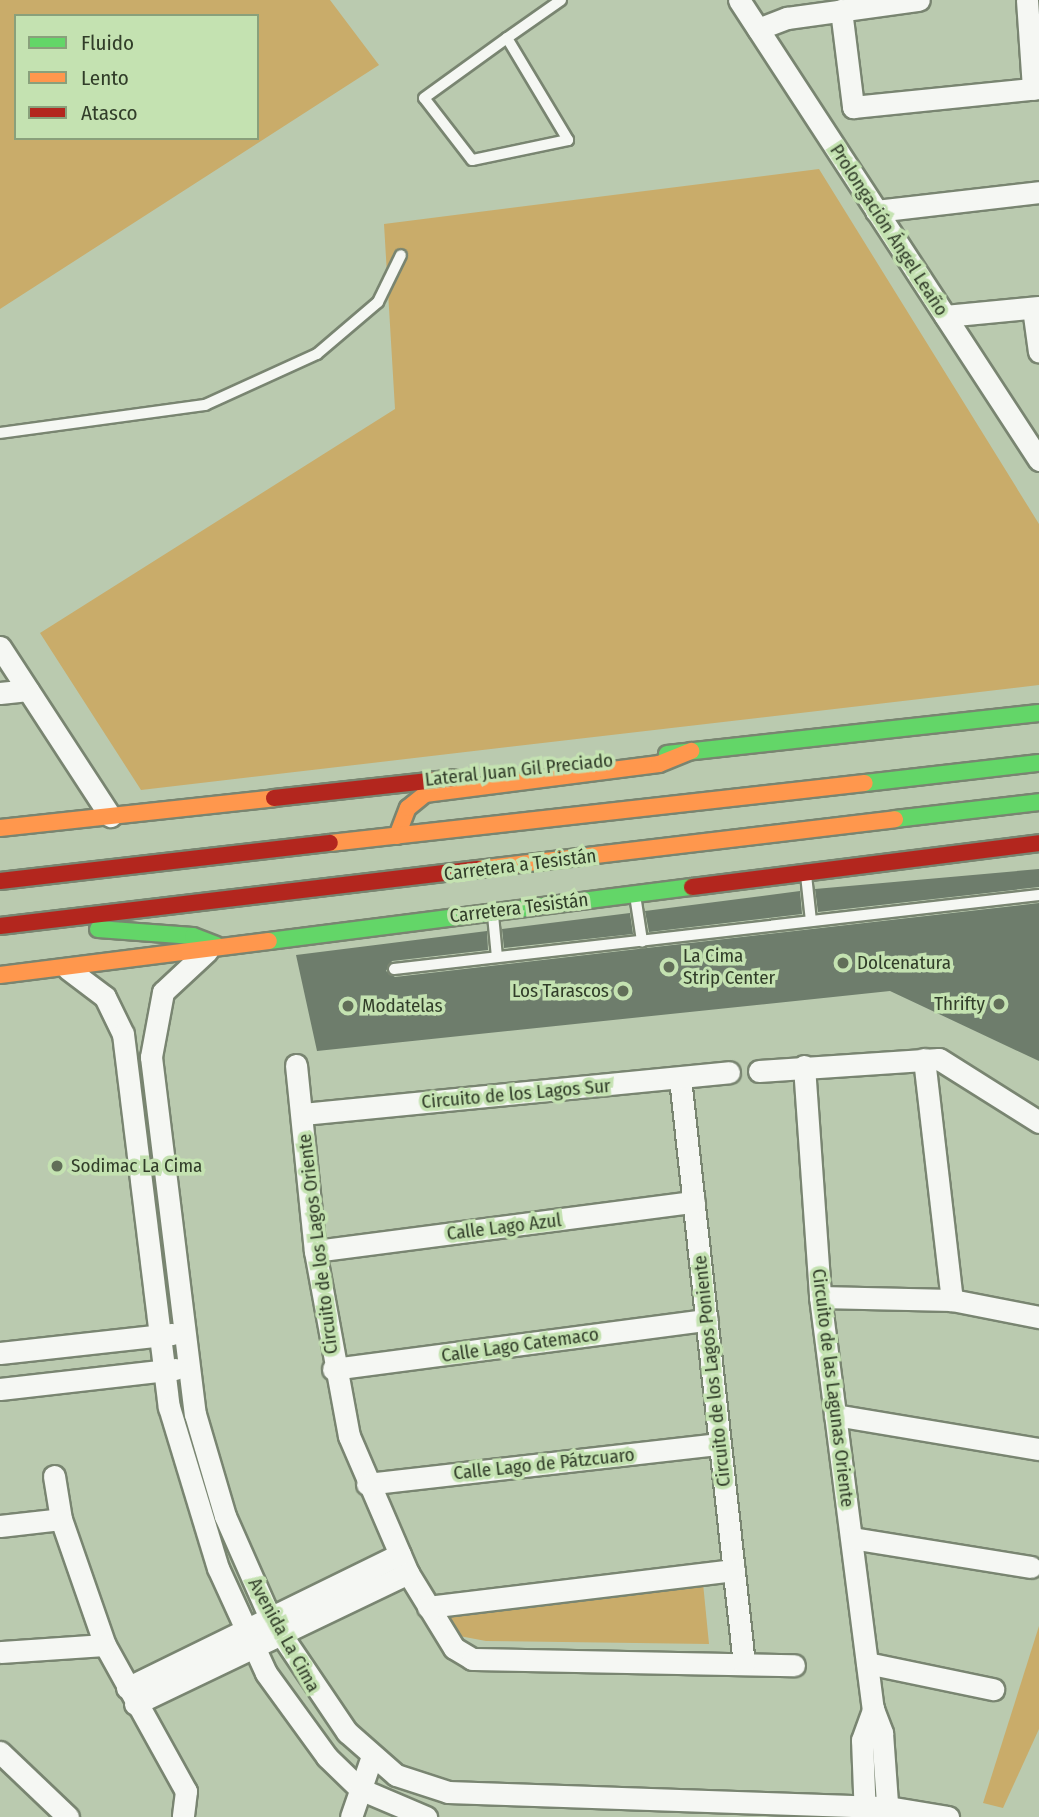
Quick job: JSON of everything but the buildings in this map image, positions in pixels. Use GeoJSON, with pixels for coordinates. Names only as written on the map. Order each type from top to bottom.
{"type":"FeatureCollection","features":[{"type":"Feature","properties":{"kind":"main road","name":"Lateral Juan Gil Preciado"},"geometry":{"type":"LineString","coordinates":[[0,828],[1039,713]]}},
{"type":"Feature","properties":{"kind":"main road"},"geometry":{"type":"LineString","coordinates":[[397,835],[408,808],[425,794],[659,764],[691,751]]}},
{"type":"Feature","properties":{"kind":"main road"},"geometry":{"type":"LineString","coordinates":[[0,881],[1039,763]]}},
{"type":"Feature","properties":{"kind":"main road","name":"Carretera a Tesistán"},"geometry":{"type":"LineString","coordinates":[[0,926],[1039,802]]}},
{"type":"Feature","properties":{"kind":"main road","name":"Carretera Tesistán"},"geometry":{"type":"LineString","coordinates":[[0,975],[68,969],[216,945],[1039,843]]}},
{"type":"Feature","properties":{"kind":"main road"},"geometry":{"type":"LineString","coordinates":[[40,922],[193,936],[216,945]]}},
{"type":"Feature","properties":{"kind":"street","name":"Prolongación Ángel Leaño"},"geometry":{"type":"LineString","coordinates":[[739,0],[1039,460]]}},
{"type":"Feature","properties":{"kind":"street"},"geometry":{"type":"LineString","coordinates":[[758,29],[841,10],[919,0]]}},
{"type":"Feature","properties":{"kind":"street"},"geometry":{"type":"LineString","coordinates":[[841,10],[852,107],[1036,89],[1027,0]]}},
{"type":"Feature","properties":{"kind":"street"},"geometry":{"type":"LineString","coordinates":[[876,211],[1039,192]]}},
{"type":"Feature","properties":{"kind":"street"},"geometry":{"type":"LineString","coordinates":[[945,316],[1036,307],[1039,352]]}},
{"type":"Feature","properties":{"kind":"street"},"geometry":{"type":"LineString","coordinates":[[0,647],[110,816]]}},
{"type":"Feature","properties":{"kind":"street"},"geometry":{"type":"LineString","coordinates":[[0,693],[28,690]]}},
{"type":"Feature","properties":{"kind":"street","name":"Avenida La Cima"},"geometry":{"type":"LineString","coordinates":[[216,945],[180,970],[163,992],[152,1040],[154,1087],[181,1333],[187,1368],[225,1516],[275,1626],[318,1697],[379,1764],[432,1788],[483,1796],[888,1812],[948,1817]]}},
{"type":"Feature","properties":{"kind":"street","name":"Avenida La Cima"},"geometry":{"type":"LineString","coordinates":[[68,969],[87,978],[116,1015],[130,1092],[163,1371],[198,1514],[249,1639],[299,1721],[369,1801],[426,1817]]}},
{"type":"Feature","properties":{"kind":"street"},"geometry":{"type":"LineString","coordinates":[[924,1059],[952,1300]]}},
{"type":"Feature","properties":{"kind":"street"},"geometry":{"type":"LineString","coordinates":[[759,1071],[939,1059],[1039,1122]]}},
{"type":"Feature","properties":{"kind":"street","name":"Circuito de los Lagos Oriente"},"geometry":{"type":"LineString","coordinates":[[296,1065],[315,1251],[333,1369],[367,1484],[404,1564],[454,1648],[472,1659],[744,1664]]}},
{"type":"Feature","properties":{"kind":"street","name":"Circuito de las Lagunas Oriente"},"geometry":{"type":"LineString","coordinates":[[804,1066],[820,1297],[873,1709],[882,1733],[888,1812]]}},
{"type":"Feature","properties":{"kind":"street","name":"Circuito de los Lagos Sur"},"geometry":{"type":"LineString","coordinates":[[303,1114],[729,1072]]}},
{"type":"Feature","properties":{"kind":"street","name":"Circuito de los Lagos Poniente"},"geometry":{"type":"LineString","coordinates":[[680,1078],[744,1664]]}},
{"type":"Feature","properties":{"kind":"street"},"geometry":{"type":"LineString","coordinates":[[130,1092],[154,1087]]}},
{"type":"Feature","properties":{"kind":"street","name":"Calle Lago Azul"},"geometry":{"type":"LineString","coordinates":[[315,1251],[694,1202]]}},
{"type":"Feature","properties":{"kind":"street"},"geometry":{"type":"LineString","coordinates":[[820,1297],[952,1300],[1039,1317]]}},
{"type":"Feature","properties":{"kind":"street","name":"Calle Lago Catemaco"},"geometry":{"type":"LineString","coordinates":[[333,1369],[707,1320]]}},
{"type":"Feature","properties":{"kind":"street"},"geometry":{"type":"LineString","coordinates":[[0,1353],[181,1333]]}},
{"type":"Feature","properties":{"kind":"street"},"geometry":{"type":"LineString","coordinates":[[0,1389],[187,1368]]}},
{"type":"Feature","properties":{"kind":"street"},"geometry":{"type":"LineString","coordinates":[[835,1415],[1039,1449]]}},
{"type":"Feature","properties":{"kind":"street","name":"Calle Lago de Pátzcuaro"},"geometry":{"type":"LineString","coordinates":[[367,1484],[720,1444]]}},
{"type":"Feature","properties":{"kind":"street"},"geometry":{"type":"LineString","coordinates":[[54,1476],[61,1519],[104,1645],[186,1791],[183,1817]]}},
{"type":"Feature","properties":{"kind":"street"},"geometry":{"type":"LineString","coordinates":[[0,1526],[61,1519]]}},
{"type":"Feature","properties":{"kind":"street"},"geometry":{"type":"LineString","coordinates":[[852,1538],[1031,1567]]}},
{"type":"Feature","properties":{"kind":"street"},"geometry":{"type":"LineString","coordinates":[[131,1696],[404,1564]]}},
{"type":"Feature","properties":{"kind":"street"},"geometry":{"type":"LineString","coordinates":[[428,1607],[734,1570]]}},
{"type":"Feature","properties":{"kind":"street"},"geometry":{"type":"LineString","coordinates":[[0,1652],[104,1645]]}},
{"type":"Feature","properties":{"kind":"street"},"geometry":{"type":"LineString","coordinates":[[867,1663],[993,1689]]}},
{"type":"Feature","properties":{"kind":"street"},"geometry":{"type":"LineString","coordinates":[[744,1664],[794,1665]]}},
{"type":"Feature","properties":{"kind":"street","name":"Circuito de las Lagunas Oriente"},"geometry":{"type":"LineString","coordinates":[[864,1812],[862,1740],[873,1709]]}},
{"type":"Feature","properties":{"kind":"street"},"geometry":{"type":"LineString","coordinates":[[0,1752],[68,1817]]}},
{"type":"Feature","properties":{"kind":"street"},"geometry":{"type":"LineString","coordinates":[[351,1817],[369,1801],[379,1764]]}},
{"type":"Feature","properties":{"kind":"lane"},"geometry":{"type":"LineString","coordinates":[[507,38],[568,140],[472,160],[424,98],[507,38],[546,4],[561,0]]}},
{"type":"Feature","properties":{"kind":"lane"},"geometry":{"type":"LineString","coordinates":[[0,433],[205,405],[317,354],[378,302],[401,255]]}},
{"type":"Feature","properties":{"kind":"lane"},"geometry":{"type":"LineString","coordinates":[[806,872],[811,921]]}},
{"type":"Feature","properties":{"kind":"lane"},"geometry":{"type":"LineString","coordinates":[[635,894],[642,940]]}},
{"type":"Feature","properties":{"kind":"lane"},"geometry":{"type":"LineString","coordinates":[[394,969],[1039,895]]}},
{"type":"Feature","properties":{"kind":"lane"},"geometry":{"type":"LineString","coordinates":[[492,912],[498,957]]}},
{"type":"Feature","properties":{"kind":"shaded area"},"geometry":{"type":"Polygon","coordinates":[[[0,0],[330,0],[379,65],[0,309],[0,0]]]}},
{"type":"Feature","properties":{"kind":"shaded area"},"geometry":{"type":"Polygon","coordinates":[[[819,169],[1039,524],[1039,685],[141,790],[40,633],[395,409],[384,224],[819,169]]]}},
{"type":"Feature","properties":{"kind":"shaded area"},"geometry":{"type":"Polygon","coordinates":[[[702,1573],[709,1644],[486,1641],[454,1635],[428,1607],[702,1573]]]}},
{"type":"Feature","properties":{"kind":"shaded area"},"geometry":{"type":"Polygon","coordinates":[[[1039,1626],[1039,1729],[1003,1808],[983,1803],[1039,1626]]]}},
{"type":"Feature","properties":{"kind":"traffic: fast"},"geometry":{"type":"LineString","coordinates":[[667,754],[1039,713]]}},
{"type":"Feature","properties":{"kind":"traffic: fast"},"geometry":{"type":"LineString","coordinates":[[865,783],[1039,763]]}},
{"type":"Feature","properties":{"kind":"traffic: fast"},"geometry":{"type":"LineString","coordinates":[[895,819],[1039,802]]}},
{"type":"Feature","properties":{"kind":"traffic: fast"},"geometry":{"type":"LineString","coordinates":[[269,941],[692,887]]}},
{"type":"Feature","properties":{"kind":"traffic: fast"},"geometry":{"type":"LineString","coordinates":[[98,929],[193,936],[216,945]]}},
{"type":"Feature","properties":{"kind":"traffic: slow"},"geometry":{"type":"LineString","coordinates":[[397,836],[408,808],[425,794],[659,764],[692,751]]}},
{"type":"Feature","properties":{"kind":"traffic: slow"},"geometry":{"type":"LineString","coordinates":[[330,843],[865,783]]}},
{"type":"Feature","properties":{"kind":"traffic: slow"},"geometry":{"type":"LineString","coordinates":[[0,828],[274,798]]}},
{"type":"Feature","properties":{"kind":"traffic: slow"},"geometry":{"type":"LineString","coordinates":[[478,869],[895,819]]}},
{"type":"Feature","properties":{"kind":"traffic: slow"},"geometry":{"type":"LineString","coordinates":[[0,975],[269,941]]}},
{"type":"Feature","properties":{"kind":"traffic: jam"},"geometry":{"type":"LineString","coordinates":[[274,798],[454,778]]}},
{"type":"Feature","properties":{"kind":"traffic: jam"},"geometry":{"type":"LineString","coordinates":[[0,881],[330,843]]}},
{"type":"Feature","properties":{"kind":"traffic: jam"},"geometry":{"type":"LineString","coordinates":[[692,887],[1039,843]]}},
{"type":"Feature","properties":{"kind":"traffic: jam"},"geometry":{"type":"LineString","coordinates":[[0,926],[478,869]]}},
{"type":"Feature","properties":{"kind":"place","name":"Dolcenatura"},"geometry":{"type":"Point","coordinates":[843,963]}},
{"type":"Feature","properties":{"kind":"place","name":"La Cima Strip Center"},"geometry":{"type":"Point","coordinates":[669,967]}},
{"type":"Feature","properties":{"kind":"place","name":"Los Tarascos"},"geometry":{"type":"Point","coordinates":[623,991]}},
{"type":"Feature","properties":{"kind":"place","name":"Thrifty"},"geometry":{"type":"Point","coordinates":[999,1004]}},
{"type":"Feature","properties":{"kind":"place","name":"Modatelas"},"geometry":{"type":"Point","coordinates":[348,1006]}},
{"type":"Feature","properties":{"kind":"place","name":"Sodimac La Cima"},"geometry":{"type":"Point","coordinates":[57,1166]}}]}
